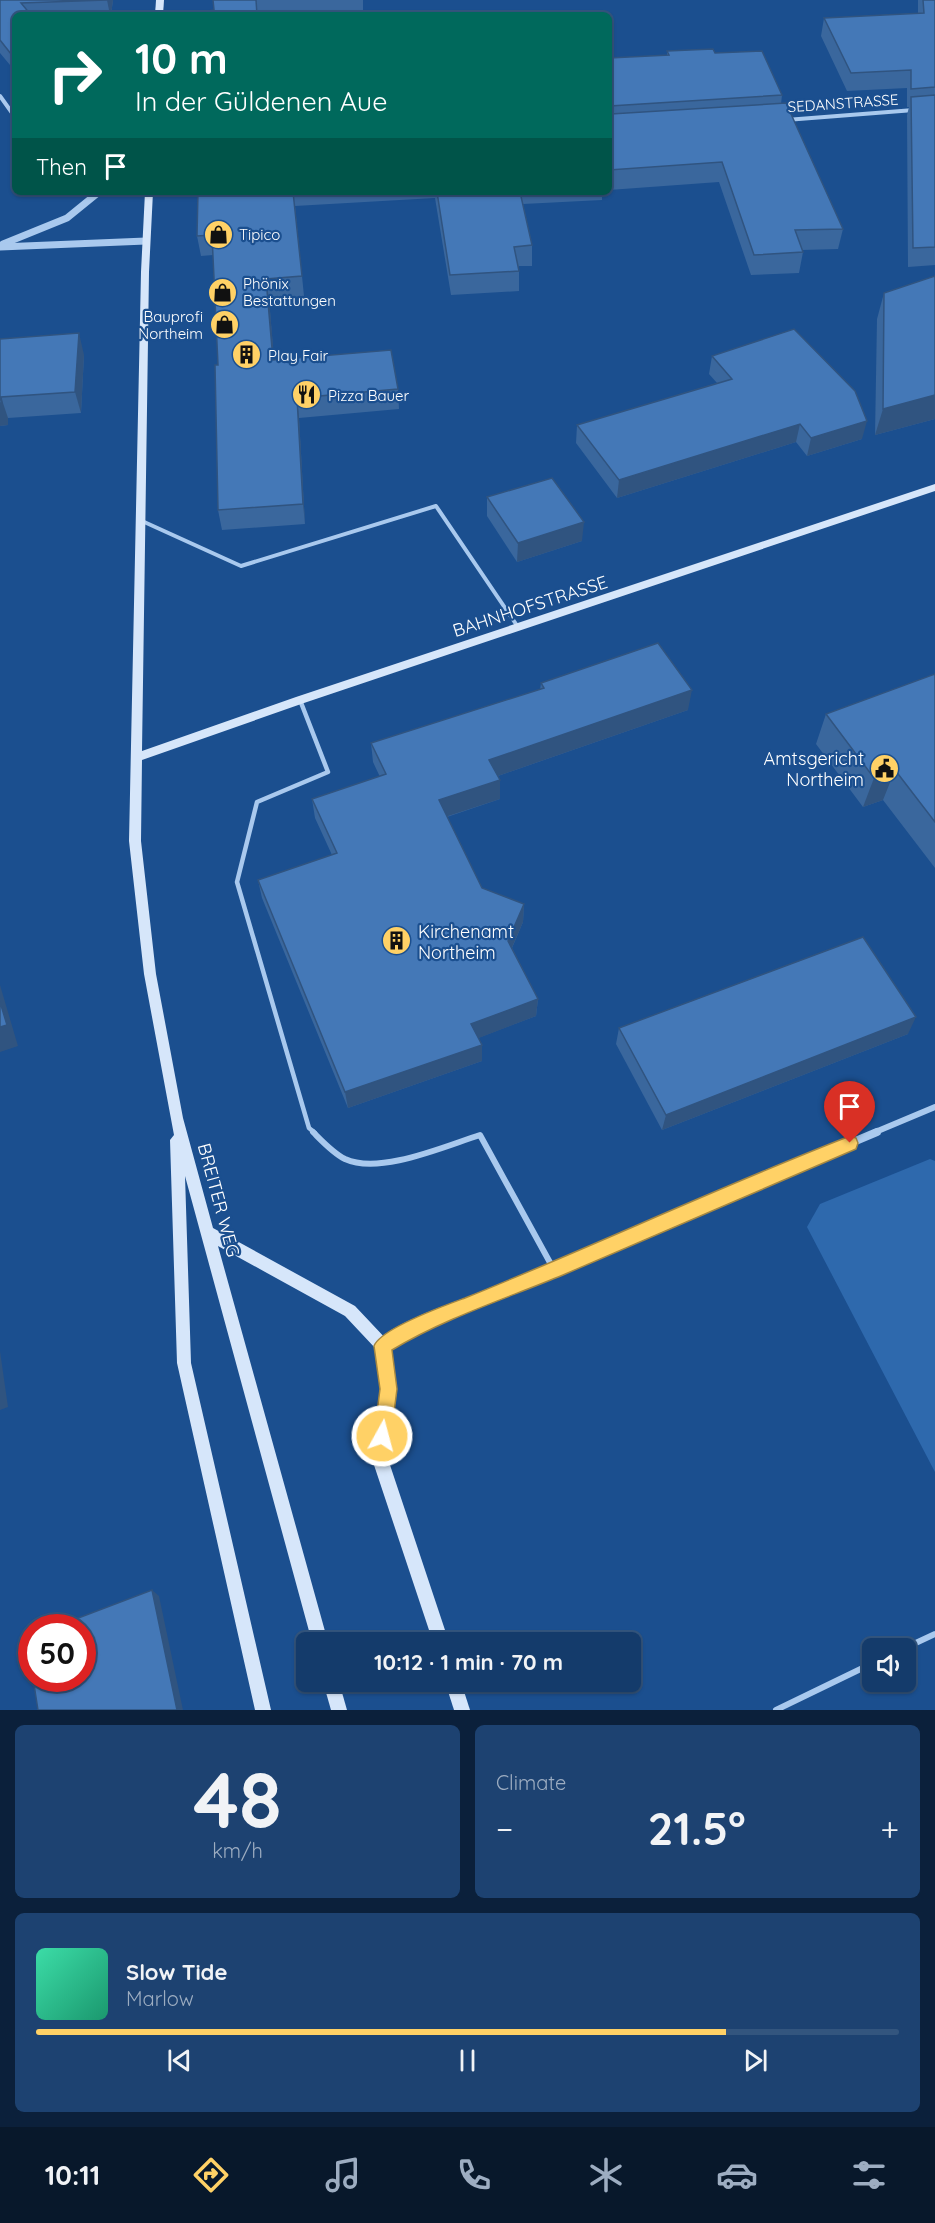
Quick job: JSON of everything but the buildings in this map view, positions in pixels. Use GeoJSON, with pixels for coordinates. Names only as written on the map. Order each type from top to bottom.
{"type":"FeatureCollection","features":[{"type":"Feature","properties":{"kind":"main road","name":"BREITER WEG"},"geometry":{"type":"LineString","coordinates":[[148,195],[135,841],[150,974],[176,1118],[317,1632]]}},
{"type":"Feature","properties":{"kind":"main road","name":"BAHNHOFSTRASSE"},"geometry":{"type":"LineString","coordinates":[[137,757],[935,487]]}},
{"type":"Feature","properties":{"kind":"main road"},"geometry":{"type":"LineString","coordinates":[[176,1118],[184,1363],[263,1710]]}},
{"type":"Feature","properties":{"kind":"main road"},"geometry":{"type":"LineString","coordinates":[[207,1232],[350,1311],[383,1346],[388,1389],[380,1459],[438,1632]]}},
{"type":"Feature","properties":{"kind":"main road"},"geometry":{"type":"LineString","coordinates":[[334,1692],[339,1710]]}},
{"type":"Feature","properties":{"kind":"main road"},"geometry":{"type":"LineString","coordinates":[[456,1692],[462,1710]]}},
{"type":"Feature","properties":{"kind":"street"},"geometry":{"type":"LineString","coordinates":[[0,96],[12,113]]}},
{"type":"Feature","properties":{"kind":"street","name":"SEDANSTRASSE"},"geometry":{"type":"LineString","coordinates":[[783,120],[923,110]]}},
{"type":"Feature","properties":{"kind":"street"},"geometry":{"type":"LineString","coordinates":[[0,246],[57,223],[96,195]]}},
{"type":"Feature","properties":{"kind":"street"},"geometry":{"type":"LineString","coordinates":[[0,246],[146,242]]}},
{"type":"Feature","properties":{"kind":"street"},"geometry":{"type":"LineString","coordinates":[[383,1346],[413,1328],[935,1107]]}},
{"type":"Feature","properties":{"kind":"lane"},"geometry":{"type":"LineString","coordinates":[[142,521],[241,566],[436,506],[518,627]]}},
{"type":"Feature","properties":{"kind":"lane"},"geometry":{"type":"LineString","coordinates":[[300,700],[328,771],[257,802],[237,882],[309,1128],[330,1148],[350,1161],[382,1164],[480,1135],[554,1270]]}},
{"type":"Feature","properties":{"kind":"lane"},"geometry":{"type":"LineString","coordinates":[[916,1643],[935,1634]]}},
{"type":"Feature","properties":{"kind":"lane"},"geometry":{"type":"LineString","coordinates":[[776,1710],[862,1669]]}},
{"type":"Feature","properties":{"kind":"shaded area"},"geometry":{"type":"Polygon","coordinates":[[[930,1159],[935,1161],[935,1472],[807,1227],[820,1204],[930,1159]]]}},
{"type":"Feature","properties":{"kind":"place","name":"Tipico"},"geometry":{"type":"Point","coordinates":[218,234]}},
{"type":"Feature","properties":{"kind":"place","name":"Phönix Bestattungen"},"geometry":{"type":"Point","coordinates":[222,292]}},
{"type":"Feature","properties":{"kind":"place","name":"Bauprofi Northeim"},"geometry":{"type":"Point","coordinates":[224,325]}},
{"type":"Feature","properties":{"kind":"place","name":"Play Fair"},"geometry":{"type":"Point","coordinates":[247,355]}},
{"type":"Feature","properties":{"kind":"place","name":"Pizza Bauer"},"geometry":{"type":"Point","coordinates":[307,395]}},
{"type":"Feature","properties":{"kind":"place","name":"Amtsgericht Northeim"},"geometry":{"type":"Point","coordinates":[885,768]}},
{"type":"Feature","properties":{"kind":"place","name":"Kirchenamt Northeim"},"geometry":{"type":"Point","coordinates":[397,941]}},
{"type":"Feature","properties":{"kind":"route"},"geometry":{"type":"LineString","coordinates":[[382,1436],[388,1389],[383,1346],[413,1328],[442,1315],[554,1270],[850,1143]]}}]}
